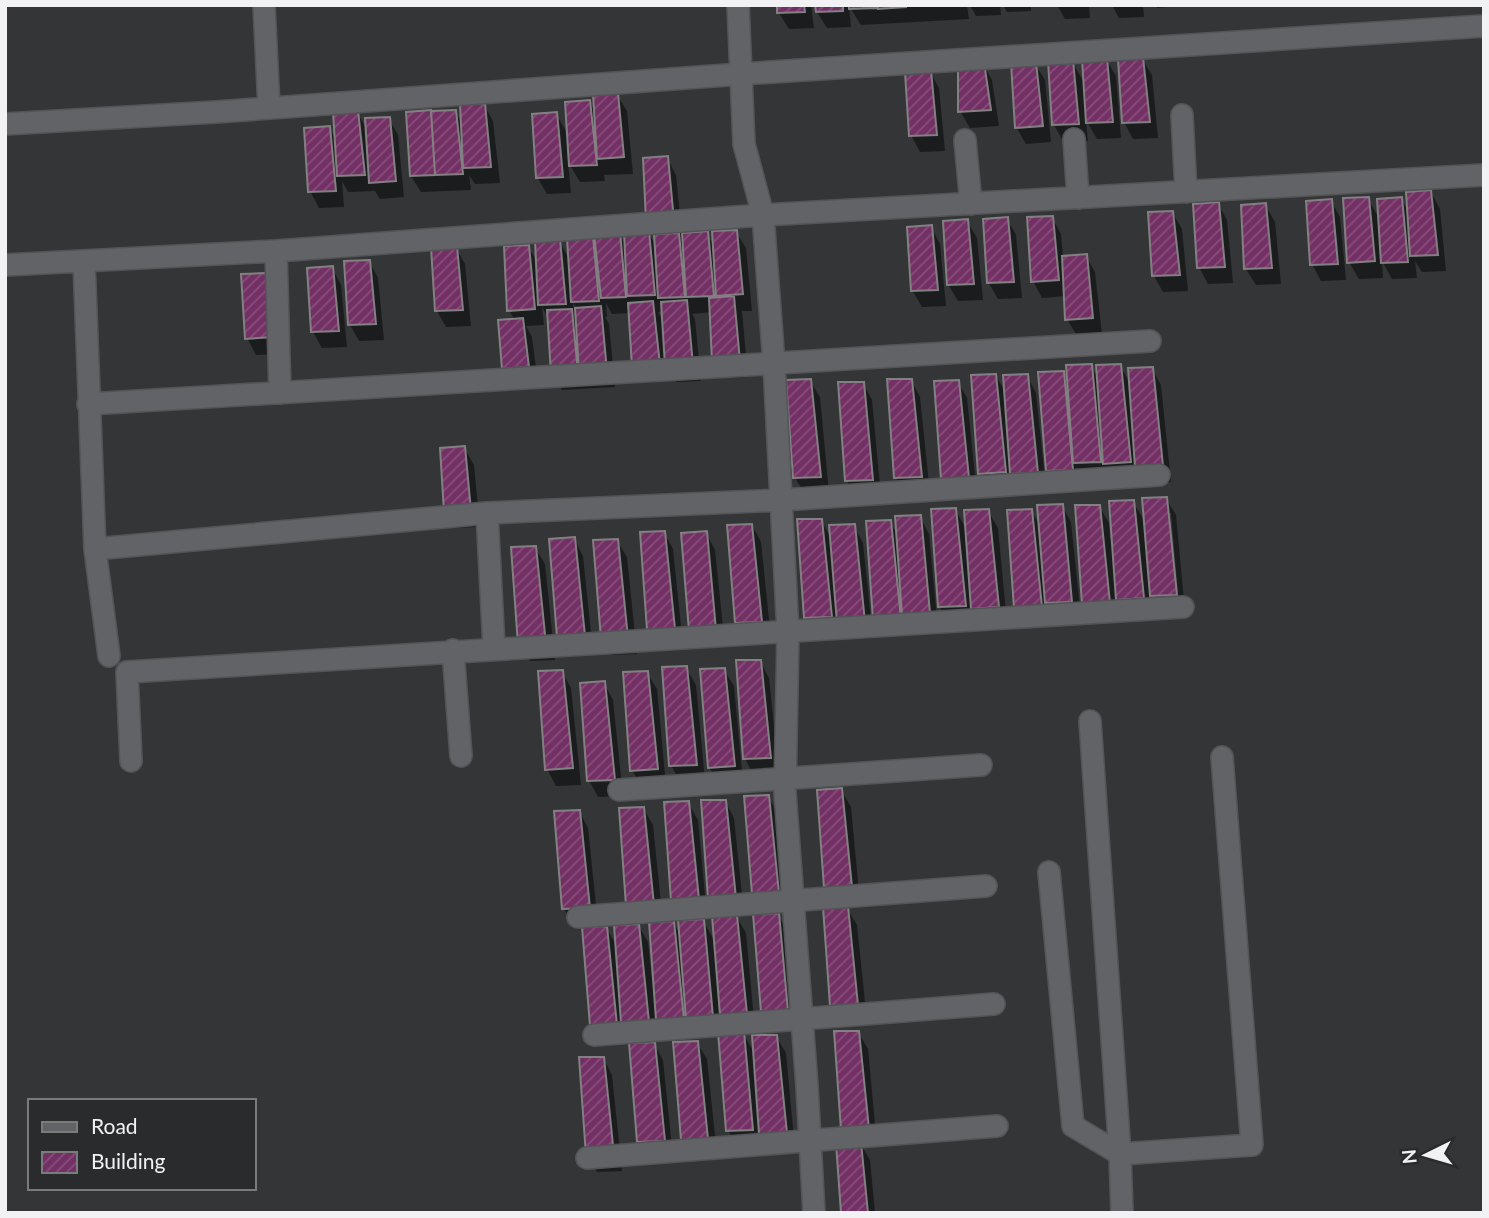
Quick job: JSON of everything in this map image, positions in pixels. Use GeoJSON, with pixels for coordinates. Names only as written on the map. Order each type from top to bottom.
{"type":"FeatureCollection","features":[{"type":"Feature","properties":{"kind":"street"},"geometry":{"type":"LineString","coordinates":[[264,5],[269,108]]}},
{"type":"Feature","properties":{"kind":"street"},"geometry":{"type":"LineString","coordinates":[[738,5],[744,144],[764,215],[774,364],[788,633],[785,779],[814,1213]]}},
{"type":"Feature","properties":{"kind":"street"},"geometry":{"type":"LineString","coordinates":[[5,124],[1484,26]]}},
{"type":"Feature","properties":{"kind":"street"},"geometry":{"type":"LineString","coordinates":[[1182,116],[1186,192]]}},
{"type":"Feature","properties":{"kind":"street"},"geometry":{"type":"LineString","coordinates":[[1074,139],[1078,198]]}},
{"type":"Feature","properties":{"kind":"street"},"geometry":{"type":"LineString","coordinates":[[965,140],[971,204]]}},
{"type":"Feature","properties":{"kind":"street"},"geometry":{"type":"LineString","coordinates":[[5,265],[276,251],[764,215],[1484,175]]}},
{"type":"Feature","properties":{"kind":"street"},"geometry":{"type":"LineString","coordinates":[[276,251],[280,393]]}},
{"type":"Feature","properties":{"kind":"street"},"geometry":{"type":"LineString","coordinates":[[84,261],[95,550],[109,656]]}},
{"type":"Feature","properties":{"kind":"street"},"geometry":{"type":"LineString","coordinates":[[88,404],[1150,341]]}},
{"type":"Feature","properties":{"kind":"street"},"geometry":{"type":"LineString","coordinates":[[95,550],[487,513],[782,500],[1158,475]]}},
{"type":"Feature","properties":{"kind":"street"},"geometry":{"type":"LineString","coordinates":[[487,513],[494,648]]}},
{"type":"Feature","properties":{"kind":"street"},"geometry":{"type":"LineString","coordinates":[[131,761],[127,672],[1182,607]]}},
{"type":"Feature","properties":{"kind":"street"},"geometry":{"type":"LineString","coordinates":[[453,650],[461,756]]}},
{"type":"Feature","properties":{"kind":"street"},"geometry":{"type":"LineString","coordinates":[[1090,720],[1122,1213]]}},
{"type":"Feature","properties":{"kind":"street"},"geometry":{"type":"LineString","coordinates":[[1049,872],[1073,1126],[1120,1154],[1252,1144],[1222,757]]}},
{"type":"Feature","properties":{"kind":"street"},"geometry":{"type":"LineString","coordinates":[[619,790],[981,765]]}},
{"type":"Feature","properties":{"kind":"street"},"geometry":{"type":"LineString","coordinates":[[578,917],[986,886]]}},
{"type":"Feature","properties":{"kind":"street"},"geometry":{"type":"LineString","coordinates":[[594,1035],[994,1004]]}},
{"type":"Feature","properties":{"kind":"street"},"geometry":{"type":"LineString","coordinates":[[587,1158],[997,1126]]}},
{"type":"Feature","properties":{"kind":"building"},"geometry":{"type":"Polygon","coordinates":[[[777,5],[804,5],[805,12],[777,13],[777,5]]]}},
{"type":"Feature","properties":{"kind":"building"},"geometry":{"type":"Polygon","coordinates":[[[815,5],[843,5],[843,11],[816,12],[815,5]]]}},
{"type":"Feature","properties":{"kind":"building"},"geometry":{"type":"Polygon","coordinates":[[[849,5],[877,5],[877,8],[849,9],[849,5]]]}},
{"type":"Feature","properties":{"kind":"building"},"geometry":{"type":"Polygon","coordinates":[[[878,5],[906,5],[906,7],[878,9],[878,5]]]}},
{"type":"Feature","properties":{"kind":"building"},"geometry":{"type":"Polygon","coordinates":[[[1143,57],[1150,122],[1122,123],[1118,59],[1143,57]]]}},
{"type":"Feature","properties":{"kind":"building"},"geometry":{"type":"Polygon","coordinates":[[[1107,58],[1113,122],[1086,123],[1082,59],[1107,58]]]}},
{"type":"Feature","properties":{"kind":"building"},"geometry":{"type":"Polygon","coordinates":[[[1073,60],[1079,124],[1052,125],[1048,61],[1073,60]]]}},
{"type":"Feature","properties":{"kind":"building"},"geometry":{"type":"Polygon","coordinates":[[[984,62],[991,110],[958,112],[958,64],[984,62]]]}},
{"type":"Feature","properties":{"kind":"building"},"geometry":{"type":"Polygon","coordinates":[[[1036,62],[1043,126],[1015,128],[1011,63],[1036,62]]]}},
{"type":"Feature","properties":{"kind":"building"},"geometry":{"type":"Polygon","coordinates":[[[931,70],[937,135],[909,136],[905,72],[931,70]]]}},
{"type":"Feature","properties":{"kind":"building"},"geometry":{"type":"Polygon","coordinates":[[[618,93],[624,157],[597,159],[593,94],[618,93]]]}},
{"type":"Feature","properties":{"kind":"building"},"geometry":{"type":"Polygon","coordinates":[[[590,100],[597,165],[569,166],[565,102],[590,100]]]}},
{"type":"Feature","properties":{"kind":"building"},"geometry":{"type":"Polygon","coordinates":[[[485,103],[491,167],[463,168],[460,104],[485,103]]]}},
{"type":"Feature","properties":{"kind":"building"},"geometry":{"type":"Polygon","coordinates":[[[358,110],[365,175],[337,176],[333,112],[358,110]]]}},
{"type":"Feature","properties":{"kind":"building"},"geometry":{"type":"Polygon","coordinates":[[[431,110],[435,175],[410,176],[406,112],[431,110]]]}},
{"type":"Feature","properties":{"kind":"building"},"geometry":{"type":"Polygon","coordinates":[[[456,110],[463,174],[435,175],[431,111],[456,110]]]}},
{"type":"Feature","properties":{"kind":"building"},"geometry":{"type":"Polygon","coordinates":[[[557,112],[563,177],[536,178],[532,114],[557,112]]]}},
{"type":"Feature","properties":{"kind":"building"},"geometry":{"type":"Polygon","coordinates":[[[390,117],[396,181],[369,183],[365,118],[390,117]]]}},
{"type":"Feature","properties":{"kind":"building"},"geometry":{"type":"Polygon","coordinates":[[[330,126],[336,191],[308,192],[304,128],[330,126]]]}},
{"type":"Feature","properties":{"kind":"building"},"geometry":{"type":"Polygon","coordinates":[[[668,156],[674,221],[646,222],[643,158],[668,156]]]}},
{"type":"Feature","properties":{"kind":"building"},"geometry":{"type":"Polygon","coordinates":[[[1431,190],[1438,255],[1410,256],[1406,192],[1431,190]]]}},
{"type":"Feature","properties":{"kind":"building"},"geometry":{"type":"Polygon","coordinates":[[[1369,197],[1375,261],[1347,263],[1343,198],[1369,197]]]}},
{"type":"Feature","properties":{"kind":"building"},"geometry":{"type":"Polygon","coordinates":[[[1402,197],[1408,262],[1381,263],[1377,199],[1402,197]]]}},
{"type":"Feature","properties":{"kind":"building"},"geometry":{"type":"Polygon","coordinates":[[[1332,199],[1338,264],[1310,265],[1306,201],[1332,199]]]}},
{"type":"Feature","properties":{"kind":"building"},"geometry":{"type":"Polygon","coordinates":[[[1219,202],[1225,267],[1197,268],[1193,204],[1219,202]]]}},
{"type":"Feature","properties":{"kind":"building"},"geometry":{"type":"Polygon","coordinates":[[[1266,203],[1272,268],[1244,269],[1241,205],[1266,203]]]}},
{"type":"Feature","properties":{"kind":"building"},"geometry":{"type":"Polygon","coordinates":[[[1173,211],[1180,275],[1152,276],[1148,212],[1173,211]]]}},
{"type":"Feature","properties":{"kind":"building"},"geometry":{"type":"Polygon","coordinates":[[[1053,216],[1059,280],[1031,282],[1027,217],[1053,216]]]}},
{"type":"Feature","properties":{"kind":"building"},"geometry":{"type":"Polygon","coordinates":[[[1008,217],[1014,282],[987,283],[983,219],[1008,217]]]}},
{"type":"Feature","properties":{"kind":"building"},"geometry":{"type":"Polygon","coordinates":[[[968,219],[974,284],[947,285],[943,221],[968,219]]]}},
{"type":"Feature","properties":{"kind":"building"},"geometry":{"type":"Polygon","coordinates":[[[932,225],[938,290],[911,291],[907,227],[932,225]]]}},
{"type":"Feature","properties":{"kind":"building"},"geometry":{"type":"Polygon","coordinates":[[[737,230],[743,294],[716,296],[712,231],[737,230]]]}},
{"type":"Feature","properties":{"kind":"building"},"geometry":{"type":"Polygon","coordinates":[[[649,231],[655,295],[627,296],[624,232],[649,231]]]}},
{"type":"Feature","properties":{"kind":"building"},"geometry":{"type":"Polygon","coordinates":[[[708,231],[714,296],[686,297],[682,233],[708,231]]]}},
{"type":"Feature","properties":{"kind":"building"},"geometry":{"type":"Polygon","coordinates":[[[620,232],[626,297],[601,298],[594,234],[620,232]]]}},
{"type":"Feature","properties":{"kind":"building"},"geometry":{"type":"Polygon","coordinates":[[[679,233],[685,297],[658,298],[654,234],[679,233]]]}},
{"type":"Feature","properties":{"kind":"building"},"geometry":{"type":"Polygon","coordinates":[[[593,236],[599,301],[571,302],[567,238],[593,236]]]}},
{"type":"Feature","properties":{"kind":"building"},"geometry":{"type":"Polygon","coordinates":[[[560,239],[566,304],[538,305],[535,241],[560,239]]]}},
{"type":"Feature","properties":{"kind":"building"},"geometry":{"type":"Polygon","coordinates":[[[529,245],[535,309],[507,311],[504,246],[529,245]]]}},
{"type":"Feature","properties":{"kind":"building"},"geometry":{"type":"Polygon","coordinates":[[[457,246],[463,310],[435,311],[431,247],[457,246]]]}},
{"type":"Feature","properties":{"kind":"building"},"geometry":{"type":"Polygon","coordinates":[[[1087,254],[1093,318],[1065,320],[1062,256],[1087,254]]]}},
{"type":"Feature","properties":{"kind":"building"},"geometry":{"type":"Polygon","coordinates":[[[370,260],[376,324],[348,325],[344,261],[370,260]]]}},
{"type":"Feature","properties":{"kind":"building"},"geometry":{"type":"Polygon","coordinates":[[[333,266],[339,331],[311,332],[307,268],[333,266]]]}},
{"type":"Feature","properties":{"kind":"building"},"geometry":{"type":"Polygon","coordinates":[[[266,273],[273,337],[245,339],[241,274],[266,273]]]}},
{"type":"Feature","properties":{"kind":"building"},"geometry":{"type":"Polygon","coordinates":[[[734,296],[740,361],[712,362],[709,298],[734,296]]]}},
{"type":"Feature","properties":{"kind":"building"},"geometry":{"type":"Polygon","coordinates":[[[687,300],[693,365],[665,366],[661,302],[687,300]]]}},
{"type":"Feature","properties":{"kind":"building"},"geometry":{"type":"Polygon","coordinates":[[[653,301],[660,365],[632,367],[628,303],[653,301]]]}},
{"type":"Feature","properties":{"kind":"building"},"geometry":{"type":"Polygon","coordinates":[[[601,306],[607,371],[579,372],[575,308],[601,306]]]}},
{"type":"Feature","properties":{"kind":"building"},"geometry":{"type":"Polygon","coordinates":[[[572,309],[578,373],[551,374],[547,310],[572,309]]]}},
{"type":"Feature","properties":{"kind":"building"},"geometry":{"type":"Polygon","coordinates":[[[523,318],[529,367],[502,369],[498,320],[523,318]]]}},
{"type":"Feature","properties":{"kind":"building"},"geometry":{"type":"Polygon","coordinates":[[[1092,364],[1101,462],[1073,463],[1066,365],[1092,364]]]}},
{"type":"Feature","properties":{"kind":"building"},"geometry":{"type":"Polygon","coordinates":[[[1121,364],[1131,462],[1103,464],[1096,365],[1121,364]]]}},
{"type":"Feature","properties":{"kind":"building"},"geometry":{"type":"Polygon","coordinates":[[[1153,367],[1163,466],[1135,467],[1128,368],[1153,367]]]}},
{"type":"Feature","properties":{"kind":"building"},"geometry":{"type":"Polygon","coordinates":[[[1064,371],[1073,470],[1046,471],[1038,372],[1064,371]]]}},
{"type":"Feature","properties":{"kind":"building"},"geometry":{"type":"Polygon","coordinates":[[[996,374],[1006,472],[978,474],[971,375],[996,374]]]}},
{"type":"Feature","properties":{"kind":"building"},"geometry":{"type":"Polygon","coordinates":[[[1028,374],[1038,473],[1010,474],[1003,375],[1028,374]]]}},
{"type":"Feature","properties":{"kind":"building"},"geometry":{"type":"Polygon","coordinates":[[[811,379],[821,477],[793,478],[786,380],[811,379]]]}},
{"type":"Feature","properties":{"kind":"building"},"geometry":{"type":"Polygon","coordinates":[[[887,379],[912,379],[922,477],[894,478],[887,379]]]}},
{"type":"Feature","properties":{"kind":"building"},"geometry":{"type":"Polygon","coordinates":[[[959,380],[969,478],[941,480],[934,381],[959,380]]]}},
{"type":"Feature","properties":{"kind":"building"},"geometry":{"type":"Polygon","coordinates":[[[838,382],[864,382],[873,480],[845,481],[838,382]]]}},
{"type":"Feature","properties":{"kind":"building"},"geometry":{"type":"Polygon","coordinates":[[[465,446],[471,511],[444,512],[440,448],[465,446]]]}},
{"type":"Feature","properties":{"kind":"building"},"geometry":{"type":"Polygon","coordinates":[[[1167,497],[1177,595],[1150,596],[1142,498],[1167,497]]]}},
{"type":"Feature","properties":{"kind":"building"},"geometry":{"type":"Polygon","coordinates":[[[1134,500],[1144,598],[1116,600],[1109,501],[1134,500]]]}},
{"type":"Feature","properties":{"kind":"building"},"geometry":{"type":"Polygon","coordinates":[[[1063,504],[1072,602],[1045,603],[1037,505],[1063,504]]]}},
{"type":"Feature","properties":{"kind":"building"},"geometry":{"type":"Polygon","coordinates":[[[1075,505],[1100,505],[1110,603],[1082,604],[1075,505]]]}},
{"type":"Feature","properties":{"kind":"building"},"geometry":{"type":"Polygon","coordinates":[[[956,508],[966,606],[938,607],[931,509],[956,508]]]}},
{"type":"Feature","properties":{"kind":"building"},"geometry":{"type":"Polygon","coordinates":[[[989,509],[999,607],[971,609],[964,510],[989,509]]]}},
{"type":"Feature","properties":{"kind":"building"},"geometry":{"type":"Polygon","coordinates":[[[1032,509],[1042,607],[1014,608],[1007,510],[1032,509]]]}},
{"type":"Feature","properties":{"kind":"building"},"geometry":{"type":"Polygon","coordinates":[[[921,515],[930,613],[902,615],[895,516],[921,515]]]}},
{"type":"Feature","properties":{"kind":"building"},"geometry":{"type":"Polygon","coordinates":[[[797,519],[822,519],[832,617],[804,618],[797,519]]]}},
{"type":"Feature","properties":{"kind":"building"},"geometry":{"type":"Polygon","coordinates":[[[891,520],[901,619],[873,620],[866,521],[891,520]]]}},
{"type":"Feature","properties":{"kind":"building"},"geometry":{"type":"Polygon","coordinates":[[[752,524],[762,622],[735,623],[727,525],[752,524]]]}},
{"type":"Feature","properties":{"kind":"building"},"geometry":{"type":"Polygon","coordinates":[[[855,524],[865,622],[837,623],[829,525],[855,524]]]}},
{"type":"Feature","properties":{"kind":"building"},"geometry":{"type":"Polygon","coordinates":[[[665,531],[675,629],[647,630],[640,532],[665,531]]]}},
{"type":"Feature","properties":{"kind":"building"},"geometry":{"type":"Polygon","coordinates":[[[707,531],[716,630],[689,631],[681,533],[707,531]]]}},
{"type":"Feature","properties":{"kind":"building"},"geometry":{"type":"Polygon","coordinates":[[[575,537],[585,636],[557,637],[549,539],[575,537]]]}},
{"type":"Feature","properties":{"kind":"building"},"geometry":{"type":"Polygon","coordinates":[[[618,539],[628,638],[601,639],[593,540],[618,539]]]}},
{"type":"Feature","properties":{"kind":"building"},"geometry":{"type":"Polygon","coordinates":[[[536,546],[546,644],[518,645],[511,547],[536,546]]]}},
{"type":"Feature","properties":{"kind":"building"},"geometry":{"type":"Polygon","coordinates":[[[736,660],[761,660],[771,758],[743,759],[736,660]]]}},
{"type":"Feature","properties":{"kind":"building"},"geometry":{"type":"Polygon","coordinates":[[[687,666],[697,765],[669,766],[662,667],[687,666]]]}},
{"type":"Feature","properties":{"kind":"building"},"geometry":{"type":"Polygon","coordinates":[[[725,668],[735,766],[708,768],[700,669],[725,668]]]}},
{"type":"Feature","properties":{"kind":"building"},"geometry":{"type":"Polygon","coordinates":[[[563,670],[573,768],[545,770],[538,671],[563,670]]]}},
{"type":"Feature","properties":{"kind":"building"},"geometry":{"type":"Polygon","coordinates":[[[648,671],[658,769],[630,771],[623,672],[648,671]]]}},
{"type":"Feature","properties":{"kind":"building"},"geometry":{"type":"Polygon","coordinates":[[[605,681],[615,780],[587,781],[580,683],[605,681]]]}},
{"type":"Feature","properties":{"kind":"building"},"geometry":{"type":"Polygon","coordinates":[[[842,788],[852,887],[824,888],[817,790],[842,788]]]}},
{"type":"Feature","properties":{"kind":"building"},"geometry":{"type":"Polygon","coordinates":[[[769,795],[779,893],[752,894],[744,796],[769,795]]]}},
{"type":"Feature","properties":{"kind":"building"},"geometry":{"type":"Polygon","coordinates":[[[701,800],[726,800],[736,898],[708,899],[701,800]]]}},
{"type":"Feature","properties":{"kind":"building"},"geometry":{"type":"Polygon","coordinates":[[[689,801],[699,899],[671,901],[664,802],[689,801]]]}},
{"type":"Feature","properties":{"kind":"building"},"geometry":{"type":"Polygon","coordinates":[[[644,807],[654,905],[626,906],[619,808],[644,807]]]}},
{"type":"Feature","properties":{"kind":"building"},"geometry":{"type":"Polygon","coordinates":[[[580,810],[590,908],[562,909],[554,811],[580,810]]]}},
{"type":"Feature","properties":{"kind":"building"},"geometry":{"type":"Polygon","coordinates":[[[848,906],[858,1005],[830,1006],[823,907],[848,906]]]}},
{"type":"Feature","properties":{"kind":"building"},"geometry":{"type":"Polygon","coordinates":[[[779,913],[788,1011],[761,1012],[753,914],[779,913]]]}},
{"type":"Feature","properties":{"kind":"building"},"geometry":{"type":"Polygon","coordinates":[[[737,915],[747,1014],[720,1015],[712,916],[737,915]]]}},
{"type":"Feature","properties":{"kind":"building"},"geometry":{"type":"Polygon","coordinates":[[[704,919],[713,1017],[686,1019],[678,920],[704,919]]]}},
{"type":"Feature","properties":{"kind":"building"},"geometry":{"type":"Polygon","coordinates":[[[674,921],[684,1019],[656,1020],[649,922],[674,921]]]}},
{"type":"Feature","properties":{"kind":"building"},"geometry":{"type":"Polygon","coordinates":[[[639,924],[649,1022],[621,1023],[614,925],[639,924]]]}},
{"type":"Feature","properties":{"kind":"building"},"geometry":{"type":"Polygon","coordinates":[[[607,926],[617,1025],[590,1026],[582,927],[607,926]]]}},
{"type":"Feature","properties":{"kind":"building"},"geometry":{"type":"Polygon","coordinates":[[[744,1031],[753,1130],[726,1131],[718,1032],[744,1031]]]}},
{"type":"Feature","properties":{"kind":"building"},"geometry":{"type":"Polygon","coordinates":[[[834,1031],[859,1031],[869,1129],[841,1130],[834,1031]]]}},
{"type":"Feature","properties":{"kind":"building"},"geometry":{"type":"Polygon","coordinates":[[[752,1035],[777,1035],[787,1133],[759,1134],[752,1035]]]}},
{"type":"Feature","properties":{"kind":"building"},"geometry":{"type":"Polygon","coordinates":[[[698,1041],[708,1139],[681,1140],[673,1042],[698,1041]]]}},
{"type":"Feature","properties":{"kind":"building"},"geometry":{"type":"Polygon","coordinates":[[[655,1042],[665,1141],[637,1142],[629,1043],[655,1042]]]}},
{"type":"Feature","properties":{"kind":"building"},"geometry":{"type":"Polygon","coordinates":[[[579,1057],[604,1057],[614,1155],[586,1156],[579,1057]]]}},
{"type":"Feature","properties":{"kind":"building"},"geometry":{"type":"Polygon","coordinates":[[[861,1142],[868,1213],[841,1213],[836,1143],[861,1142]]]}}]}
